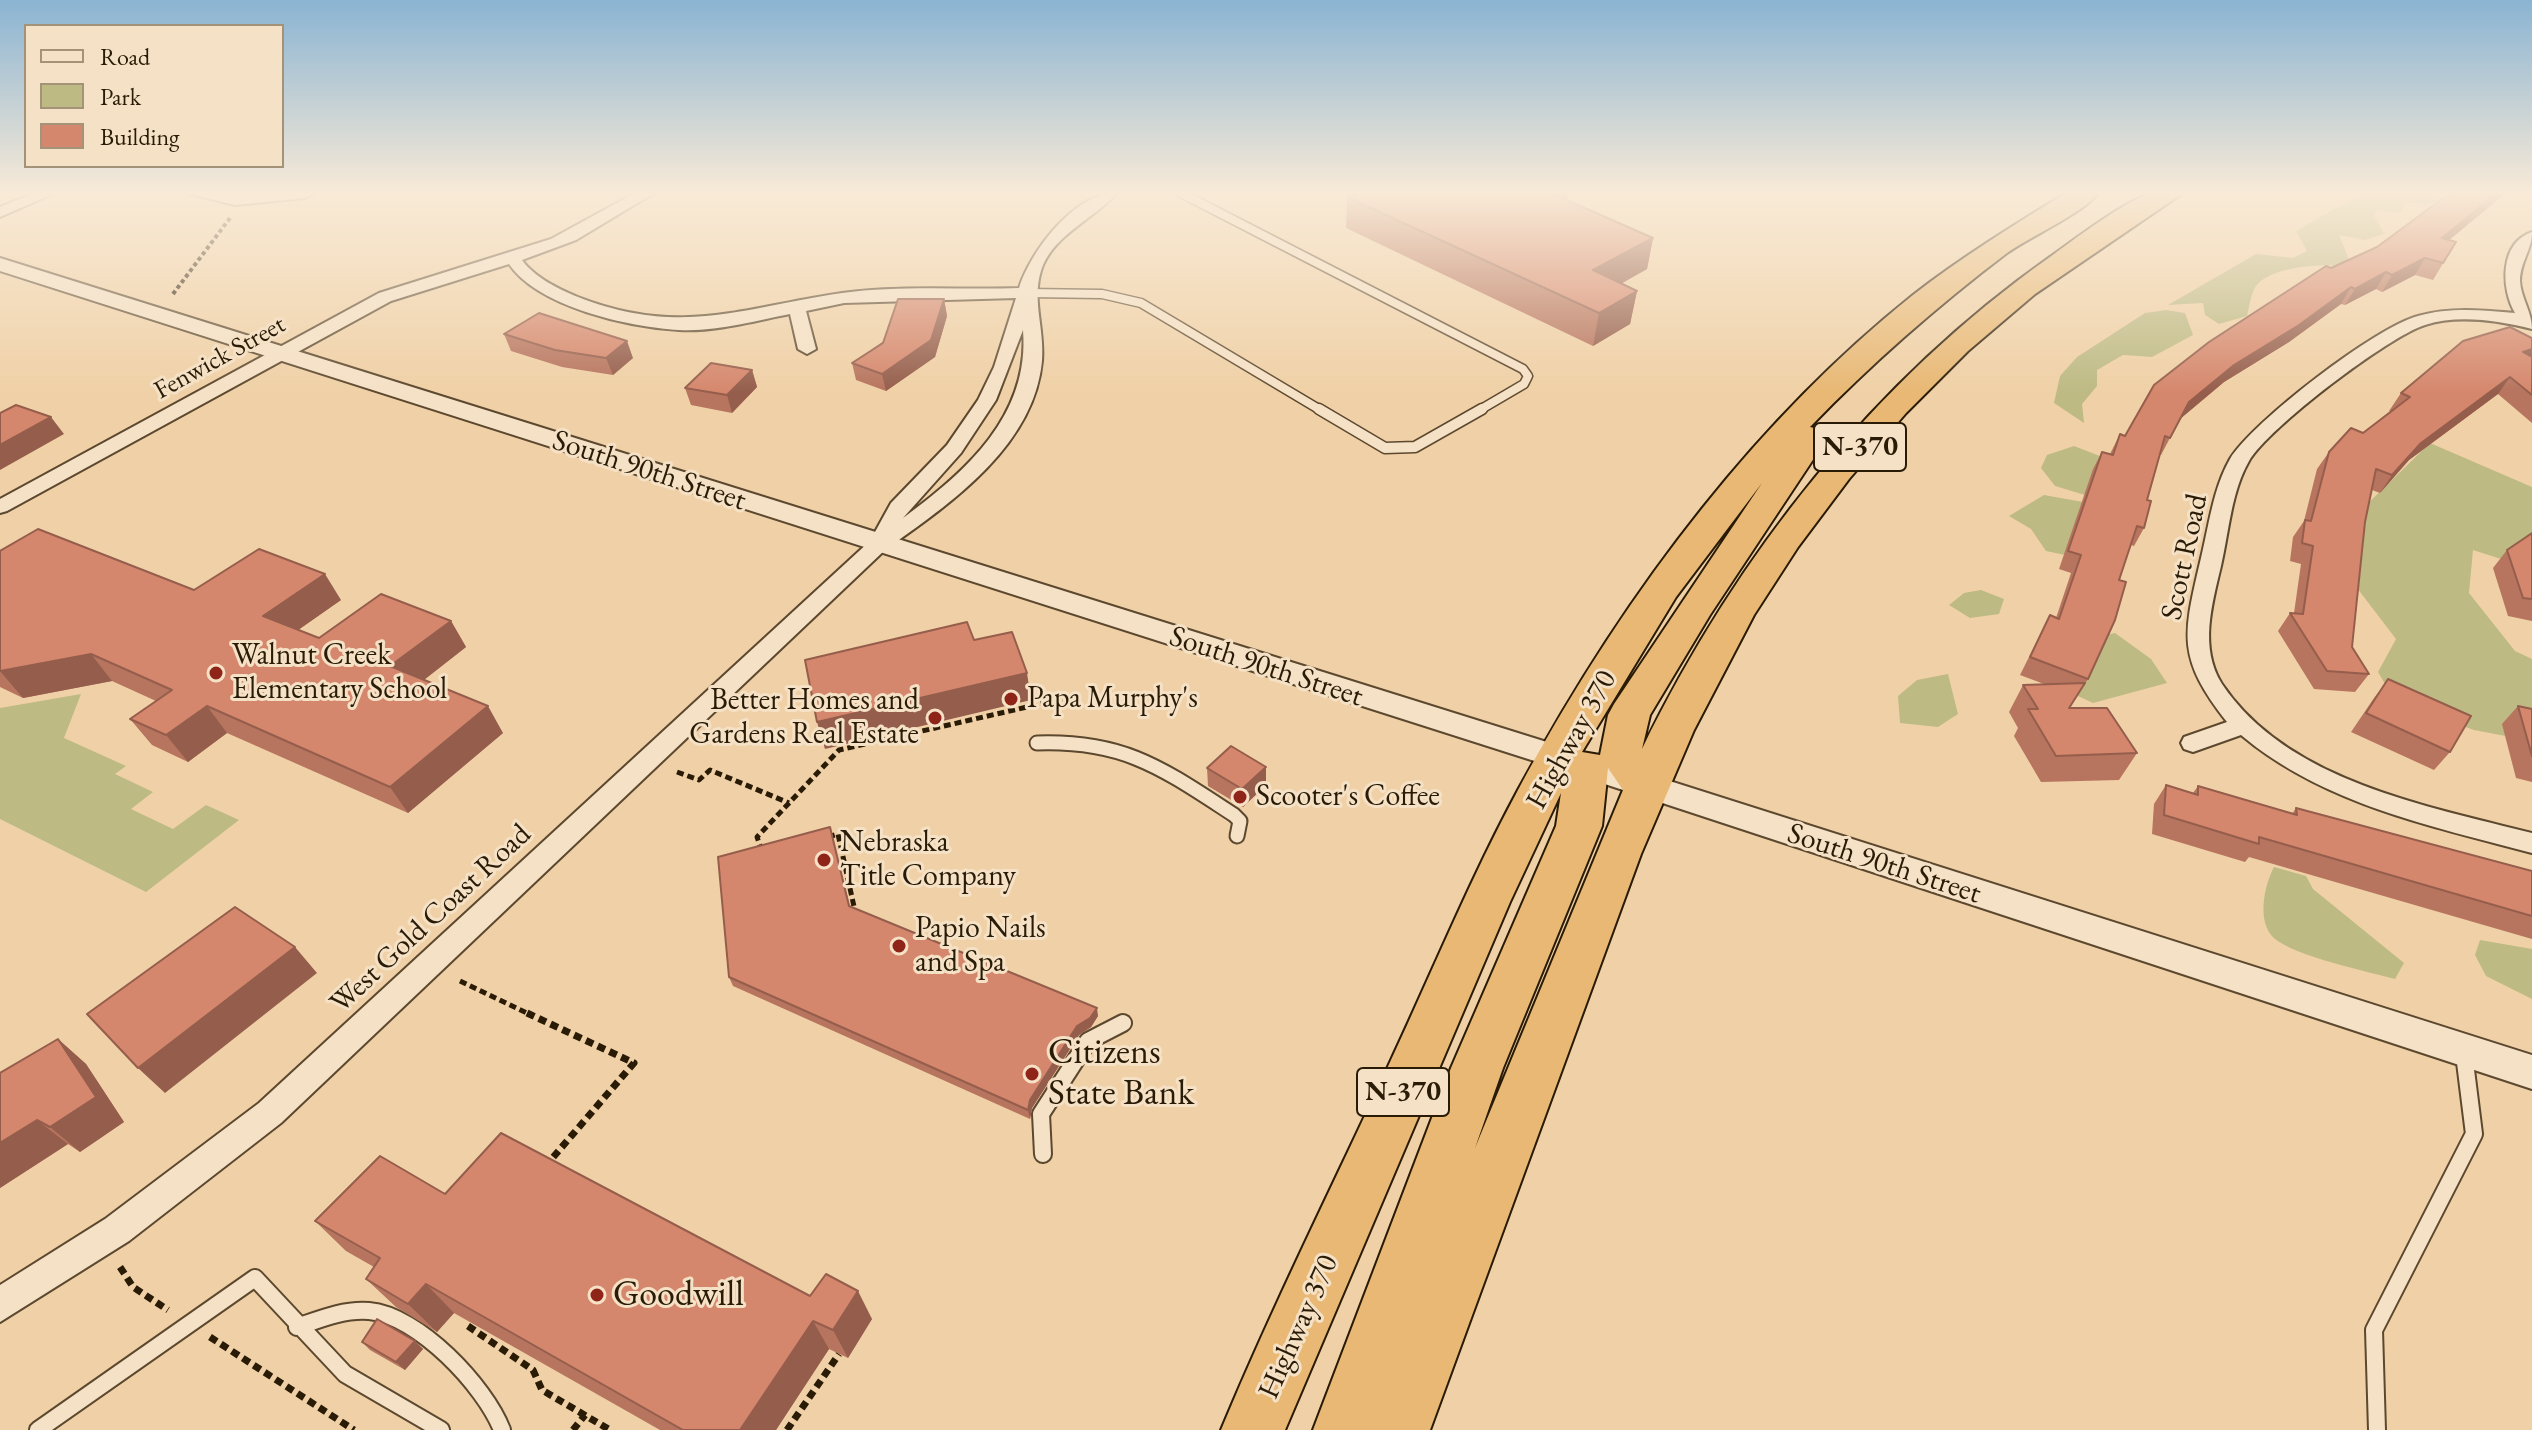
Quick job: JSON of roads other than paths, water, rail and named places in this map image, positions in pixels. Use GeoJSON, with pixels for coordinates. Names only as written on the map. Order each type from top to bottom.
{"type":"FeatureCollection","features":[{"type":"Feature","properties":{"kind":"highway","name":"Highway 370"},"geometry":{"type":"LineString","coordinates":[[1253,1430],[1475,931],[1572,762],[1628,640],[1733,493],[1798,417],[1868,349],[1977,260]]}},
{"type":"Feature","properties":{"kind":"highway","name":"N-370"},"geometry":{"type":"LineString","coordinates":[[1398,1430],[1579,948],[1646,788],[1694,688],[1751,591],[1804,514],[1873,431],[1944,357],[2062,260]]}},
{"type":"Feature","properties":{"kind":"highway"},"geometry":{"type":"LineString","coordinates":[[1646,788],[1620,753],[1629,715],[1693,611],[1868,349]]}},
{"type":"Feature","properties":{"kind":"highway"},"geometry":{"type":"LineString","coordinates":[[1345,1430],[1477,1068],[1579,826],[1572,762]]}},
{"type":"Feature","properties":{"kind":"street","name":"Fenwick Street"},"geometry":{"type":"LineString","coordinates":[[0,507],[385,297],[430,279],[502,260]]}},
{"type":"Feature","properties":{"kind":"street"},"geometry":{"type":"LineString","coordinates":[[514,260],[523,273],[560,296],[640,320],[679,325],[722,322],[844,298],[1028,293]]}},
{"type":"Feature","properties":{"kind":"street"},"geometry":{"type":"LineString","coordinates":[[879,544],[898,507],[954,449],[987,400],[1003,367],[1038,260]]}},
{"type":"Feature","properties":{"kind":"street"},"geometry":{"type":"LineString","coordinates":[[2516,260],[2511,266],[2513,297],[2530,322]]}},
{"type":"Feature","properties":{"kind":"street","name":"South 90th Street"},"geometry":{"type":"LineString","coordinates":[[0,264],[1572,762],[2532,1072]]}},
{"type":"Feature","properties":{"kind":"street"},"geometry":{"type":"LineString","coordinates":[[879,544],[935,506],[977,465],[1013,418],[1031,375],[1034,356],[1028,293]]}},
{"type":"Feature","properties":{"kind":"street"},"geometry":{"type":"LineString","coordinates":[[797,307],[807,349]]}},
{"type":"Feature","properties":{"kind":"street","name":"Scott Road"},"geometry":{"type":"LineString","coordinates":[[2530,322],[2440,317],[2408,325],[2278,420],[2242,456],[2226,501],[2199,614],[2196,654],[2213,688],[2245,725],[2287,757],[2326,777],[2412,810],[2532,843]]}},
{"type":"Feature","properties":{"kind":"street","name":"West Gold Coast Road"},"geometry":{"type":"LineString","coordinates":[[0,1305],[117,1230],[270,1113],[879,544]]}},
{"type":"Feature","properties":{"kind":"street"},"geometry":{"type":"LineString","coordinates":[[2193,743],[2245,725]]}},
{"type":"Feature","properties":{"kind":"lane"},"geometry":{"type":"LineString","coordinates":[[1028,293],[1102,294],[1141,303],[1385,448],[1415,447],[1524,384],[1528,376],[1523,369],[1311,260]]}},
{"type":"Feature","properties":{"kind":"lane"},"geometry":{"type":"LineString","coordinates":[[1037,743],[1086,742],[1111,746],[1144,758],[1234,815],[1240,821],[1237,836]]}},
{"type":"Feature","properties":{"kind":"lane"},"geometry":{"type":"LineString","coordinates":[[1043,1154],[1041,1114],[1088,1041],[1123,1023]]}},
{"type":"Feature","properties":{"kind":"lane"},"geometry":{"type":"LineString","coordinates":[[2377,1430],[2374,1330],[2474,1134],[2463,1050]]}},
{"type":"Feature","properties":{"kind":"lane"},"geometry":{"type":"LineString","coordinates":[[38,1430],[255,1278],[297,1327],[345,1374],[441,1430]]}},
{"type":"Feature","properties":{"kind":"lane"},"geometry":{"type":"LineString","coordinates":[[297,1327],[330,1313],[373,1310],[407,1320],[484,1397],[502,1430]]}},
{"type":"Feature","properties":{"kind":"place","name":"Walnut Creek Elementary School"},"geometry":{"type":"Point","coordinates":[216,673]}},
{"type":"Feature","properties":{"kind":"place","name":"Papa Murphy's"},"geometry":{"type":"Point","coordinates":[1011,699]}},
{"type":"Feature","properties":{"kind":"place","name":"Better Homes and Gardens Real Estate"},"geometry":{"type":"Point","coordinates":[935,718]}},
{"type":"Feature","properties":{"kind":"place","name":"Scooter's Coffee"},"geometry":{"type":"Point","coordinates":[1240,797]}},
{"type":"Feature","properties":{"kind":"place","name":"Nebraska Title Company"},"geometry":{"type":"Point","coordinates":[824,860]}},
{"type":"Feature","properties":{"kind":"place","name":"Papio Nails and Spa"},"geometry":{"type":"Point","coordinates":[899,946]}},
{"type":"Feature","properties":{"kind":"place","name":"Citizens State Bank"},"geometry":{"type":"Point","coordinates":[1032,1074]}},
{"type":"Feature","properties":{"kind":"place","name":"Goodwill"},"geometry":{"type":"Point","coordinates":[597,1295]}}]}
